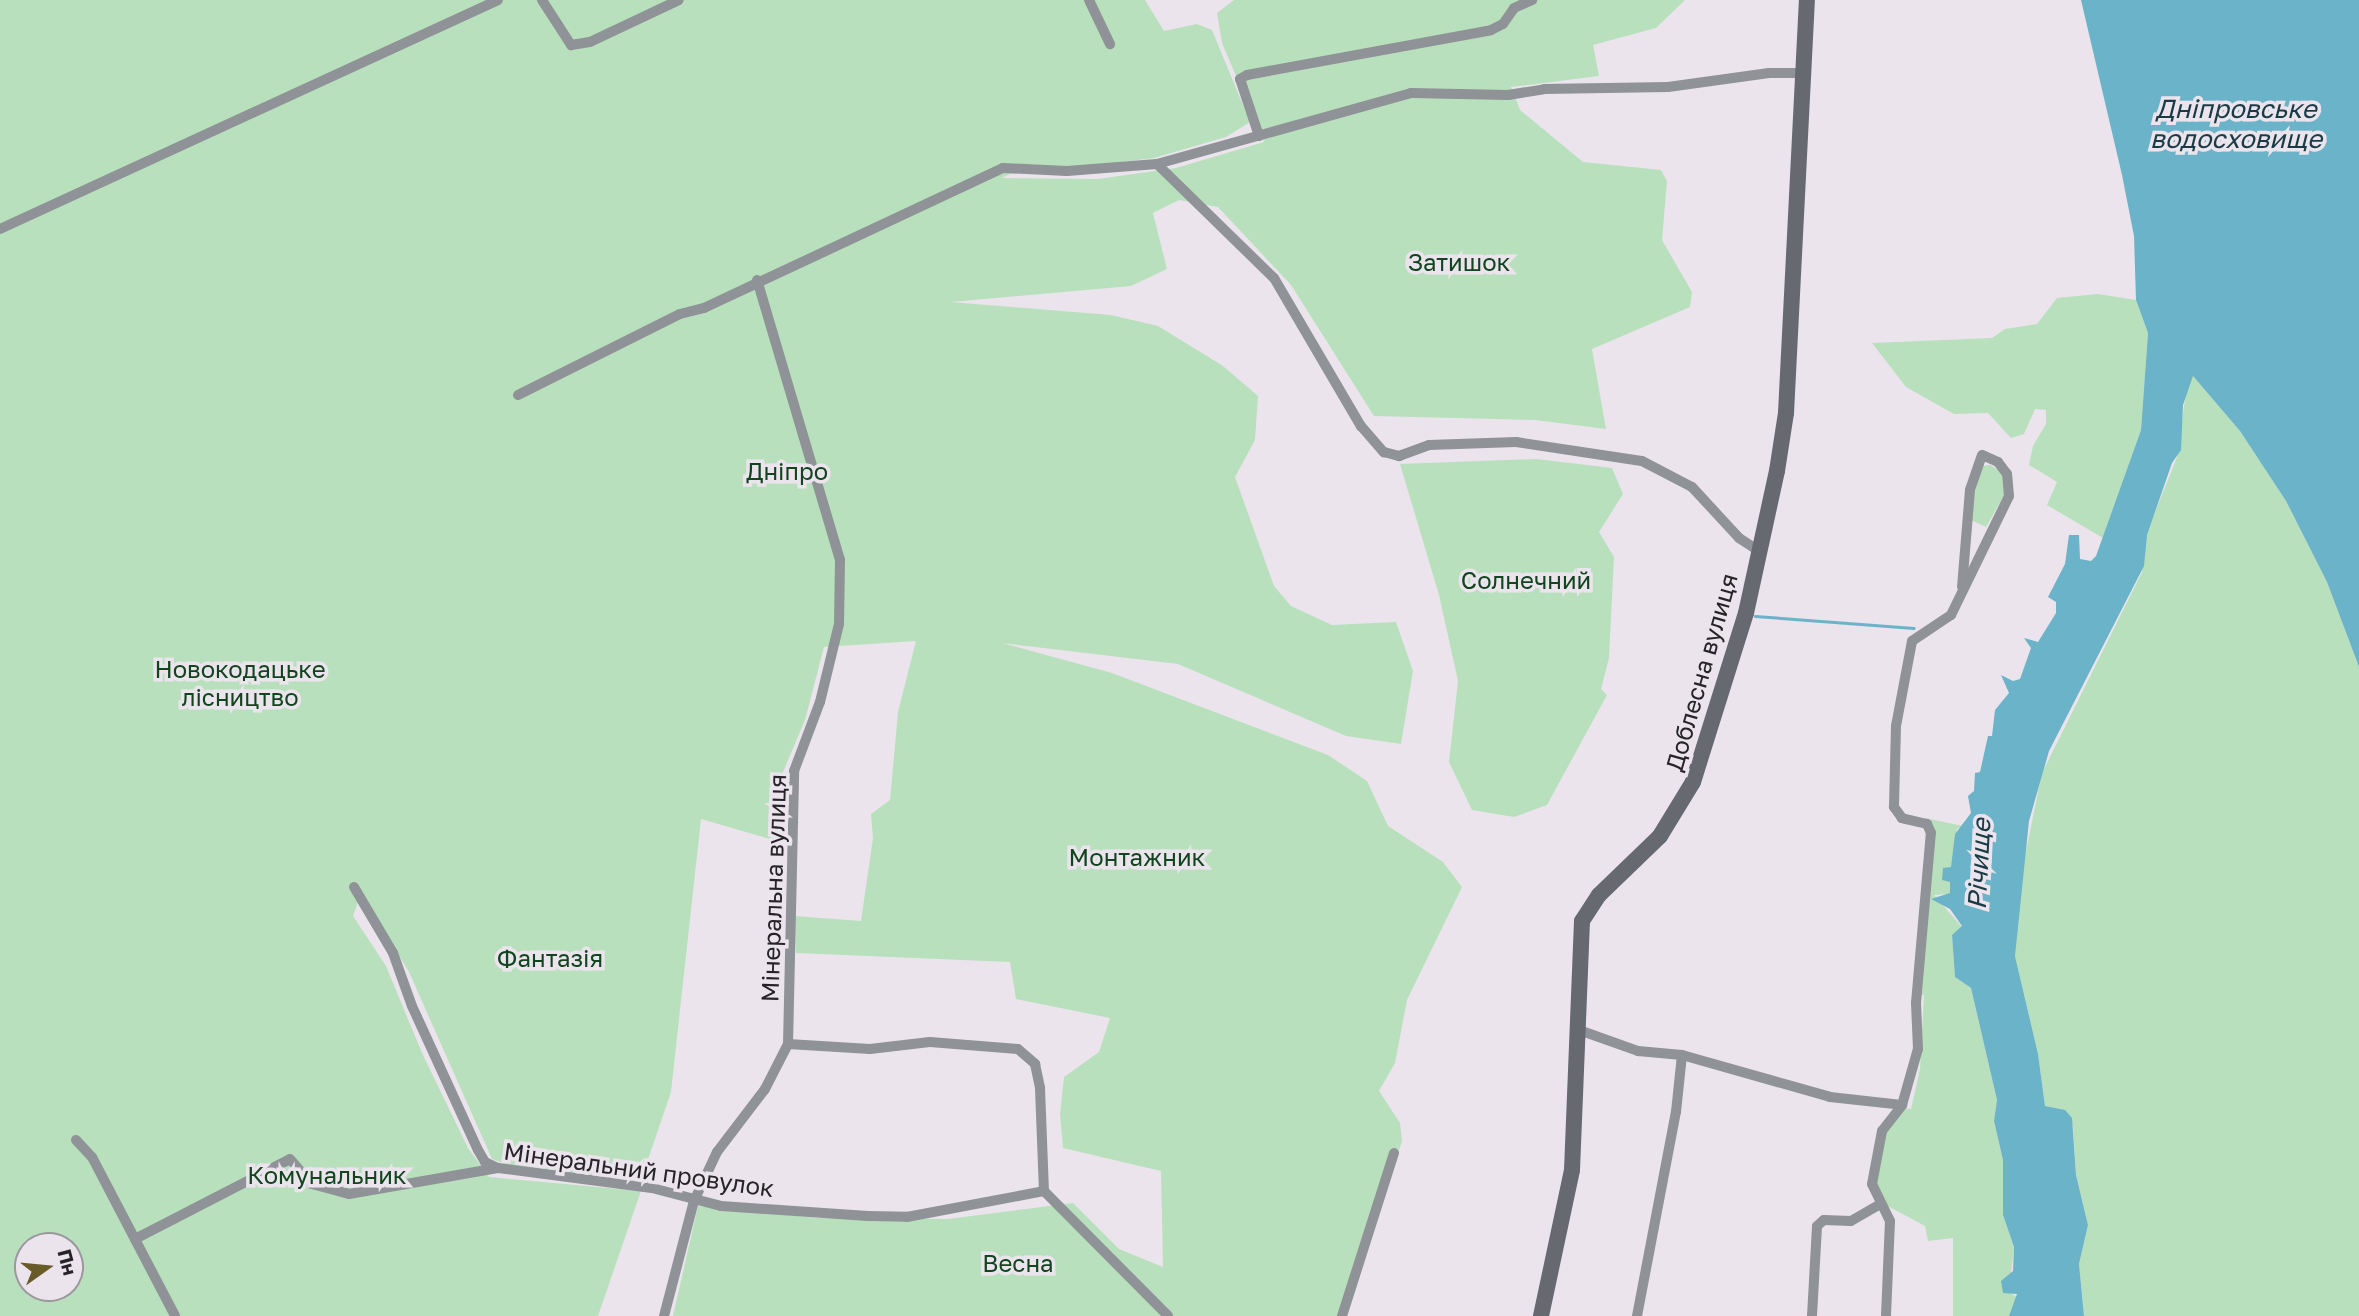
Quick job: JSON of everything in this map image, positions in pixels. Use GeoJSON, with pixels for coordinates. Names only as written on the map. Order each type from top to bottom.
{"type":"FeatureCollection","features":[{"type":"Feature","properties":{"kind":"street"},"geometry":{"type":"LineString","coordinates":[[0,229],[498,0]]}},
{"type":"Feature","properties":{"kind":"street"},"geometry":{"type":"LineString","coordinates":[[542,0],[570,45],[590,42],[679,0]]}},
{"type":"Feature","properties":{"kind":"street"},"geometry":{"type":"LineString","coordinates":[[1089,0],[1110,44]]}},
{"type":"Feature","properties":{"kind":"street"},"geometry":{"type":"LineString","coordinates":[[1259,136],[1240,79],[1247,75],[1491,30],[1503,24],[1514,8],[1532,0]]}},
{"type":"Feature","properties":{"kind":"street","name":"Доблесна вулиця"},"geometry":{"type":"LineString","coordinates":[[1541,1316],[1572,1170],[1579,1030],[1577,975],[1582,921],[1599,895],[1660,836],[1693,782],[1746,613],[1759,551],[1786,413],[1801,73],[1807,0]]}},
{"type":"Feature","properties":{"kind":"street"},"geometry":{"type":"LineString","coordinates":[[518,395],[758,280],[1003,168],[1067,171],[1157,164],[1411,93],[1508,95],[1544,89],[1668,87],[1769,73],[1801,73]]}},
{"type":"Feature","properties":{"kind":"street"},"geometry":{"type":"LineString","coordinates":[[1157,164],[1274,278],[1361,426],[1384,452],[1399,456],[1429,445],[1516,442],[1642,461],[1692,487],[1739,538],[1759,551]]}},
{"type":"Feature","properties":{"kind":"street","name":"Мінеральна вулиця"},"geometry":{"type":"LineString","coordinates":[[664,1316],[694,1200],[716,1152],[765,1089],[788,1044],[794,771],[820,702],[839,624],[839,560],[758,280]]}},
{"type":"Feature","properties":{"kind":"street"},"geometry":{"type":"LineString","coordinates":[[1886,1316],[1890,1221],[1872,1184],[1882,1131],[1902,1105],[1918,1049],[1916,1003],[1931,833],[1927,824],[1902,817],[1894,807],[1896,726],[1912,641],[1951,615],[2011,488],[1998,462],[1982,455],[1970,490],[1962,587]]}},
{"type":"Feature","properties":{"kind":"street"},"geometry":{"type":"LineString","coordinates":[[354,887],[393,953],[412,1006],[478,1150],[485,1162],[498,1168]]}},
{"type":"Feature","properties":{"kind":"street"},"geometry":{"type":"LineString","coordinates":[[1579,1030],[1637,1051],[1682,1055],[1830,1097],[1902,1105]]}},
{"type":"Feature","properties":{"kind":"street"},"geometry":{"type":"LineString","coordinates":[[788,1044],[870,1049],[930,1042],[1018,1049],[1035,1064],[1040,1088],[1044,1191],[1168,1316]]}},
{"type":"Feature","properties":{"kind":"street"},"geometry":{"type":"LineString","coordinates":[[1637,1316],[1682,1055]]}},
{"type":"Feature","properties":{"kind":"street"},"geometry":{"type":"LineString","coordinates":[[76,1140],[92,1157],[175,1316]]}},
{"type":"Feature","properties":{"kind":"street"},"geometry":{"type":"LineString","coordinates":[[1342,1316],[1394,1153]]}},
{"type":"Feature","properties":{"kind":"street","name":"Мінеральний провулок"},"geometry":{"type":"LineString","coordinates":[[135,1239],[288,1160],[312,1184],[349,1194],[498,1168],[652,1188],[694,1200],[907,1217],[1044,1191]]}},
{"type":"Feature","properties":{"kind":"street"},"geometry":{"type":"LineString","coordinates":[[1812,1316],[1817,1226],[1824,1220],[1851,1221],[1881,1204]]}},
{"type":"Feature","properties":{"kind":"green space"},"geometry":{"type":"Polygon","coordinates":[[[0,0],[1145,0],[1164,31],[1197,24],[1212,30],[1250,122],[1226,137],[1154,158],[1071,168],[1030,164],[1002,178],[1098,179],[1176,168],[1264,142],[1222,43],[1217,13],[1234,0],[1685,0],[1656,28],[1593,45],[1599,76],[1511,87],[1520,110],[1583,162],[1661,170],[1667,181],[1662,240],[1692,292],[1690,307],[1592,349],[1606,429],[1535,420],[1374,416],[1291,285],[1218,207],[1179,200],[1153,213],[1167,269],[1131,286],[951,302],[1111,315],[1158,326],[1223,366],[1258,396],[1255,440],[1235,477],[1274,586],[1291,606],[1332,625],[1396,622],[1413,671],[1401,744],[1346,736],[1178,664],[1002,643],[1112,673],[1328,755],[1367,781],[1388,826],[1443,862],[1462,887],[1407,1000],[1395,1063],[1379,1091],[1400,1123],[1402,1141],[1347,1316],[673,1316],[698,1206],[817,1218],[948,1219],[1073,1203],[1119,1249],[1163,1267],[1161,1171],[1063,1148],[1060,1114],[1064,1077],[1099,1052],[1110,1018],[1016,999],[1010,962],[796,953],[795,916],[861,921],[873,838],[871,814],[890,800],[898,712],[916,641],[824,647],[805,720],[783,772],[784,843],[701,819],[671,1092],[642,1177],[602,1179],[519,1169],[492,1159],[409,972],[361,893],[353,916],[386,966],[422,1053],[468,1148],[489,1177],[641,1191],[598,1316],[0,1316],[0,0]]]}},
{"type":"Feature","properties":{"kind":"green space"},"geometry":{"type":"Polygon","coordinates":[[[2098,294],[2136,300],[2148,333],[2141,430],[2103,538],[2047,505],[2057,482],[2029,465],[2033,446],[2046,424],[2046,410],[2035,409],[2024,434],[2011,438],[1988,413],[1954,414],[1906,387],[1872,343],[1992,338],[2005,329],[2037,324],[2057,298],[2098,294]]]}},
{"type":"Feature","properties":{"kind":"green space"},"geometry":{"type":"Polygon","coordinates":[[[2193,376],[2240,431],[2286,501],[2327,582],[2359,667],[2359,1316],[2084,1316],[2079,1264],[2088,1225],[2076,1175],[2073,1126],[2056,1109],[2045,1106],[2038,1054],[2015,956],[2020,880],[2042,773],[2142,572],[2146,535],[2177,457],[2187,385],[2193,376]]]}},
{"type":"Feature","properties":{"kind":"green space","name":"Солнечний"},"geometry":{"type":"Polygon","coordinates":[[[1536,459],[1612,468],[1623,494],[1599,532],[1614,557],[1609,658],[1601,689],[1607,695],[1547,805],[1514,817],[1472,810],[1449,762],[1458,681],[1439,595],[1400,464],[1536,459]]]}},
{"type":"Feature","properties":{"kind":"green space"},"geometry":{"type":"Polygon","coordinates":[[[1990,465],[2002,472],[2009,487],[1986,527],[1969,519],[1981,466],[1990,465]]]}},
{"type":"Feature","properties":{"kind":"green space"},"geometry":{"type":"Polygon","coordinates":[[[1925,818],[1963,826],[1957,829],[1950,894],[1934,895],[1962,927],[1952,935],[1955,977],[1971,988],[1997,1100],[1994,1121],[2003,1160],[2003,1215],[2014,1247],[2009,1292],[2017,1297],[2009,1316],[1953,1316],[1953,1238],[1928,1241],[1925,1226],[1884,1204],[1876,1184],[1884,1134],[1903,1108],[1911,1109],[1920,1069],[1924,995],[1913,995],[1928,834],[1925,818]]]}},
{"type":"Feature","properties":{"kind":"water","name":"Дніпровське водосховище"},"geometry":{"type":"Polygon","coordinates":[[[2081,0],[2359,0],[2359,667],[2327,582],[2286,501],[2240,431],[2193,376],[2183,405],[2181,450],[2172,463],[2147,535],[2144,566],[2049,751],[2029,821],[2015,956],[2038,1054],[2045,1106],[2065,1110],[2072,1118],[2076,1175],[2088,1225],[2079,1264],[2084,1316],[2009,1316],[2017,1294],[2003,1293],[2001,1281],[2013,1271],[2014,1247],[2003,1215],[2003,1160],[1994,1121],[1997,1100],[1971,988],[1955,977],[1952,935],[1962,926],[1950,909],[1931,899],[1950,893],[1950,882],[1942,880],[1943,868],[1951,867],[1955,834],[1971,813],[1968,796],[1974,791],[1975,773],[1980,772],[1988,736],[1992,736],[1995,710],[2009,693],[2001,675],[2013,681],[2020,679],[2031,648],[2024,638],[2038,642],[2056,613],[2056,602],[2048,597],[2065,564],[2069,535],[2079,535],[2080,559],[2091,561],[2096,556],[2141,430],[2148,333],[2136,300],[2134,236],[2122,175],[2081,0]]]}},
{"type":"Feature","properties":{"kind":"waterway"},"geometry":{"type":"LineString","coordinates":[[1755,616],[1914,628]]}},
{"type":"Feature","properties":{"kind":"park label","name":"Затишок"},"geometry":{"type":"Point","coordinates":[1459,262]}},
{"type":"Feature","properties":{"kind":"park label","name":"Дніпро"},"geometry":{"type":"Point","coordinates":[787,471]}},
{"type":"Feature","properties":{"kind":"park label","name":"Новокодацьке лісництво"},"geometry":{"type":"Point","coordinates":[240,683]}},
{"type":"Feature","properties":{"kind":"park label","name":"Монтажник"},"geometry":{"type":"Point","coordinates":[1137,857]}},
{"type":"Feature","properties":{"kind":"park label","name":"Фантазія"},"geometry":{"type":"Point","coordinates":[550,958]}},
{"type":"Feature","properties":{"kind":"park label","name":"Комунальник"},"geometry":{"type":"Point","coordinates":[327,1175]}},
{"type":"Feature","properties":{"kind":"park label","name":"Весна"},"geometry":{"type":"Point","coordinates":[1018,1263]}},
{"type":"Feature","properties":{"kind":"water label","name":"Річище"},"geometry":{"type":"Point","coordinates":[1979,864]}}]}
